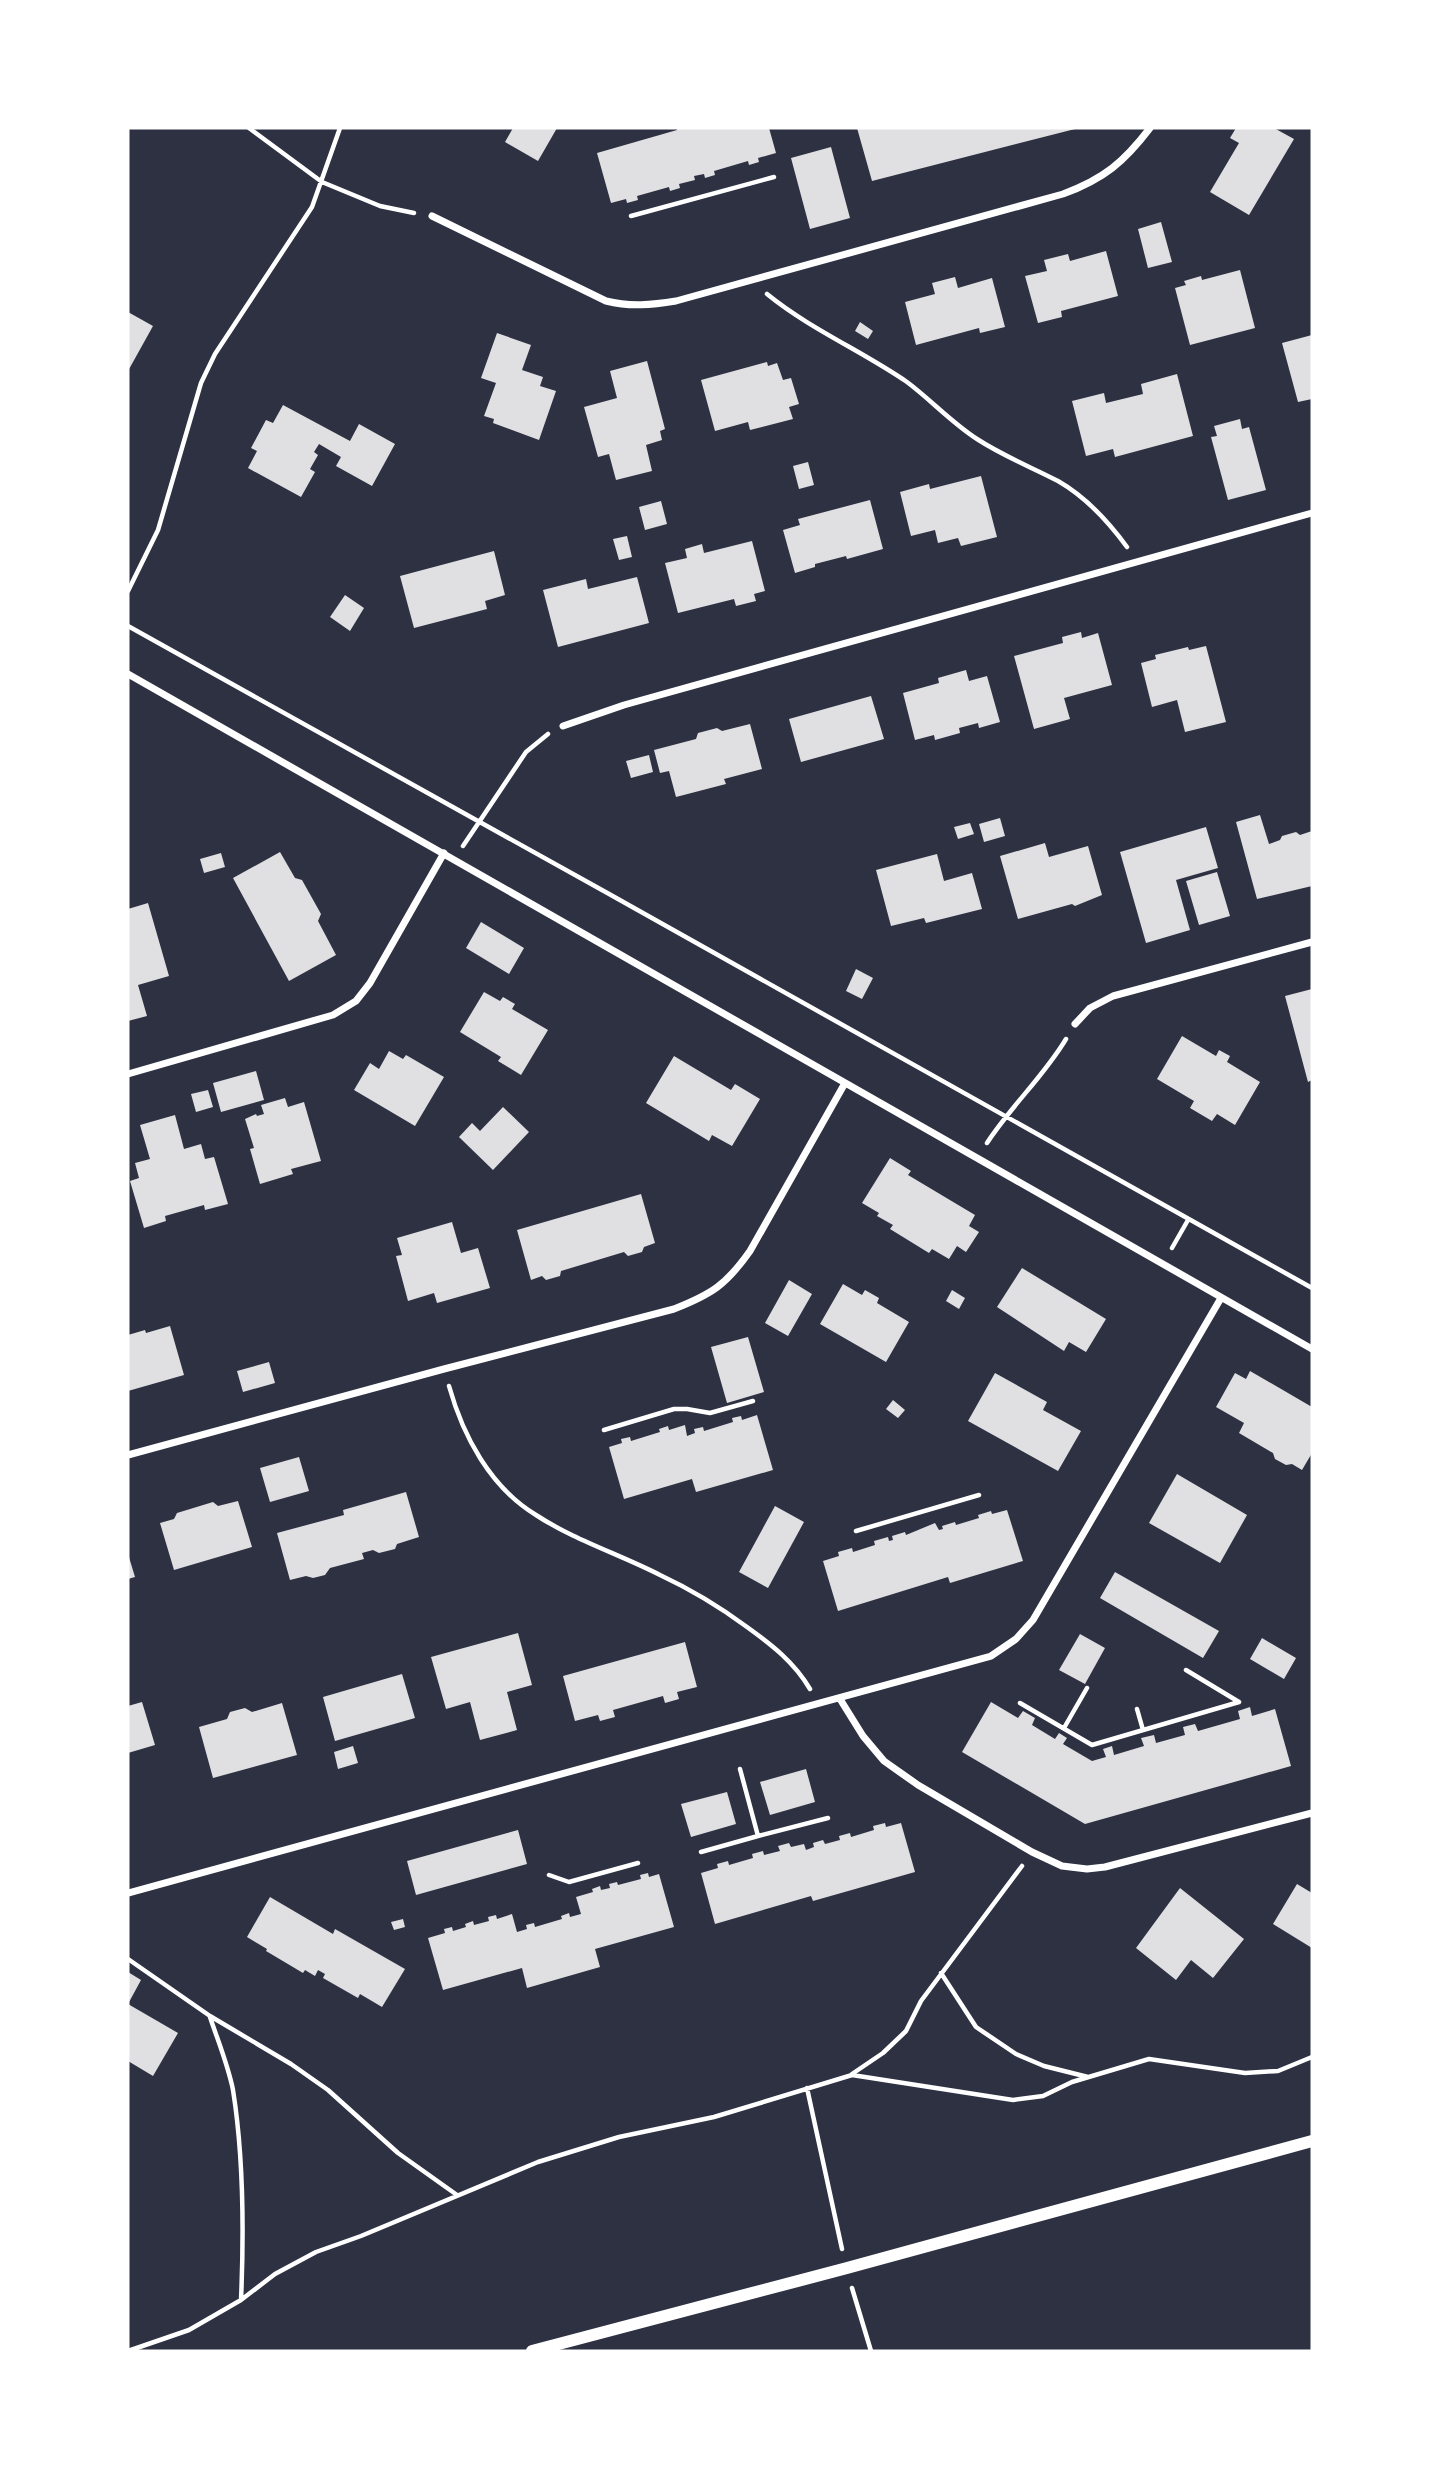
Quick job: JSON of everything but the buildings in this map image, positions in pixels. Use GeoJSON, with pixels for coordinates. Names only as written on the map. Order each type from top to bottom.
{"type":"FeatureCollection","features":[{"type":"Feature","properties":{"kind":"street"},"geometry":{"type":"LineString","coordinates":[[432,216],[606,302],[626,306],[676,301],[1063,194],[1091,183],[1109,172],[1131,152],[1150,128]]}},
{"type":"Feature","properties":{"kind":"street"},"geometry":{"type":"LineString","coordinates":[[563,726],[624,705],[1312,513]]}},
{"type":"Feature","properties":{"kind":"street"},"geometry":{"type":"LineString","coordinates":[[128,674],[1312,1349]]}},
{"type":"Feature","properties":{"kind":"street"},"geometry":{"type":"LineString","coordinates":[[128,1074],[333,1015],[356,1001],[370,983],[444,853]]}},
{"type":"Feature","properties":{"kind":"street"},"geometry":{"type":"LineString","coordinates":[[1075,1024],[1090,1008],[1113,996],[1312,942]]}},
{"type":"Feature","properties":{"kind":"street"},"geometry":{"type":"LineString","coordinates":[[128,1455],[667,1311],[703,1297],[732,1276],[750,1251],[845,1083]]}},
{"type":"Feature","properties":{"kind":"street"},"geometry":{"type":"LineString","coordinates":[[128,1893],[991,1656],[1016,1639],[1033,1620],[1221,1298]]}},
{"type":"Feature","properties":{"kind":"street"},"geometry":{"type":"LineString","coordinates":[[840,1699],[863,1736],[884,1761],[918,1785],[1032,1852],[1062,1866],[1087,1869],[1105,1867],[1312,1813]]}},
{"type":"Feature","properties":{"kind":"street"},"geometry":{"type":"LineString","coordinates":[[532,2351],[1312,2141]]}},
{"type":"Feature","properties":{"kind":"path"},"geometry":{"type":"LineString","coordinates":[[249,128],[322,182],[380,206],[432,216]]}},
{"type":"Feature","properties":{"kind":"path"},"geometry":{"type":"LineString","coordinates":[[128,591],[158,530],[201,383],[215,354],[312,207],[340,128]]}},
{"type":"Feature","properties":{"kind":"path"},"geometry":{"type":"LineString","coordinates":[[631,216],[774,177]]}},
{"type":"Feature","properties":{"kind":"path"},"geometry":{"type":"LineString","coordinates":[[750,281],[788,312],[907,382],[975,438],[1058,482],[1084,499],[1113,527],[1138,562]]}},
{"type":"Feature","properties":{"kind":"path"},"geometry":{"type":"LineString","coordinates":[[128,626],[480,820],[1312,1288]]}},
{"type":"Feature","properties":{"kind":"path"},"geometry":{"type":"LineString","coordinates":[[454,859],[526,752],[541,738],[563,726]]}},
{"type":"Feature","properties":{"kind":"path"},"geometry":{"type":"LineString","coordinates":[[977,1159],[1004,1117],[1058,1052],[1075,1024]]}},
{"type":"Feature","properties":{"kind":"path"},"geometry":{"type":"LineString","coordinates":[[1163,1264],[1188,1219]]}},
{"type":"Feature","properties":{"kind":"path"},"geometry":{"type":"LineString","coordinates":[[444,1369],[457,1414],[472,1448],[506,1490],[534,1515],[662,1575],[731,1616],[774,1646],[800,1672],[820,1704]]}},
{"type":"Feature","properties":{"kind":"path"},"geometry":{"type":"LineString","coordinates":[[604,1430],[674,1409],[710,1413],[753,1401]]}},
{"type":"Feature","properties":{"kind":"path"},"geometry":{"type":"LineString","coordinates":[[856,1531],[979,1495]]}},
{"type":"Feature","properties":{"kind":"path"},"geometry":{"type":"LineString","coordinates":[[1020,1703],[1092,1745],[1239,1702],[1186,1670]]}},
{"type":"Feature","properties":{"kind":"path"},"geometry":{"type":"LineString","coordinates":[[1064,1728],[1087,1688]]}},
{"type":"Feature","properties":{"kind":"path"},"geometry":{"type":"LineString","coordinates":[[1137,1709],[1143,1730]]}},
{"type":"Feature","properties":{"kind":"path"},"geometry":{"type":"LineString","coordinates":[[740,1769],[758,1836]]}},
{"type":"Feature","properties":{"kind":"path"},"geometry":{"type":"LineString","coordinates":[[701,1852],[828,1818]]}},
{"type":"Feature","properties":{"kind":"path"},"geometry":{"type":"LineString","coordinates":[[128,2351],[189,2330],[241,2301],[275,2274],[316,2252],[538,2162],[607,2140],[714,2117],[852,2074],[883,2053],[906,2031],[921,2001],[1032,1852]]}},
{"type":"Feature","properties":{"kind":"path"},"geometry":{"type":"LineString","coordinates":[[549,1875],[569,1882],[638,1863]]}},
{"type":"Feature","properties":{"kind":"path"},"geometry":{"type":"LineString","coordinates":[[128,1959],[210,2016],[292,2064],[328,2090],[398,2153],[458,2196]]}},
{"type":"Feature","properties":{"kind":"path"},"geometry":{"type":"LineString","coordinates":[[941,1973],[975,2026],[1016,2054],[1044,2066],[1089,2077]]}},
{"type":"Feature","properties":{"kind":"path"},"geometry":{"type":"LineString","coordinates":[[210,2016],[232,2088],[238,2139],[244,2239],[241,2301]]}},
{"type":"Feature","properties":{"kind":"path"},"geometry":{"type":"LineString","coordinates":[[852,2074],[1013,2100],[1043,2095],[1089,2077],[1149,2059],[1245,2073],[1278,2071],[1312,2057]]}},
{"type":"Feature","properties":{"kind":"path"},"geometry":{"type":"LineString","coordinates":[[807,2088],[847,2268],[871,2351]]}}]}
